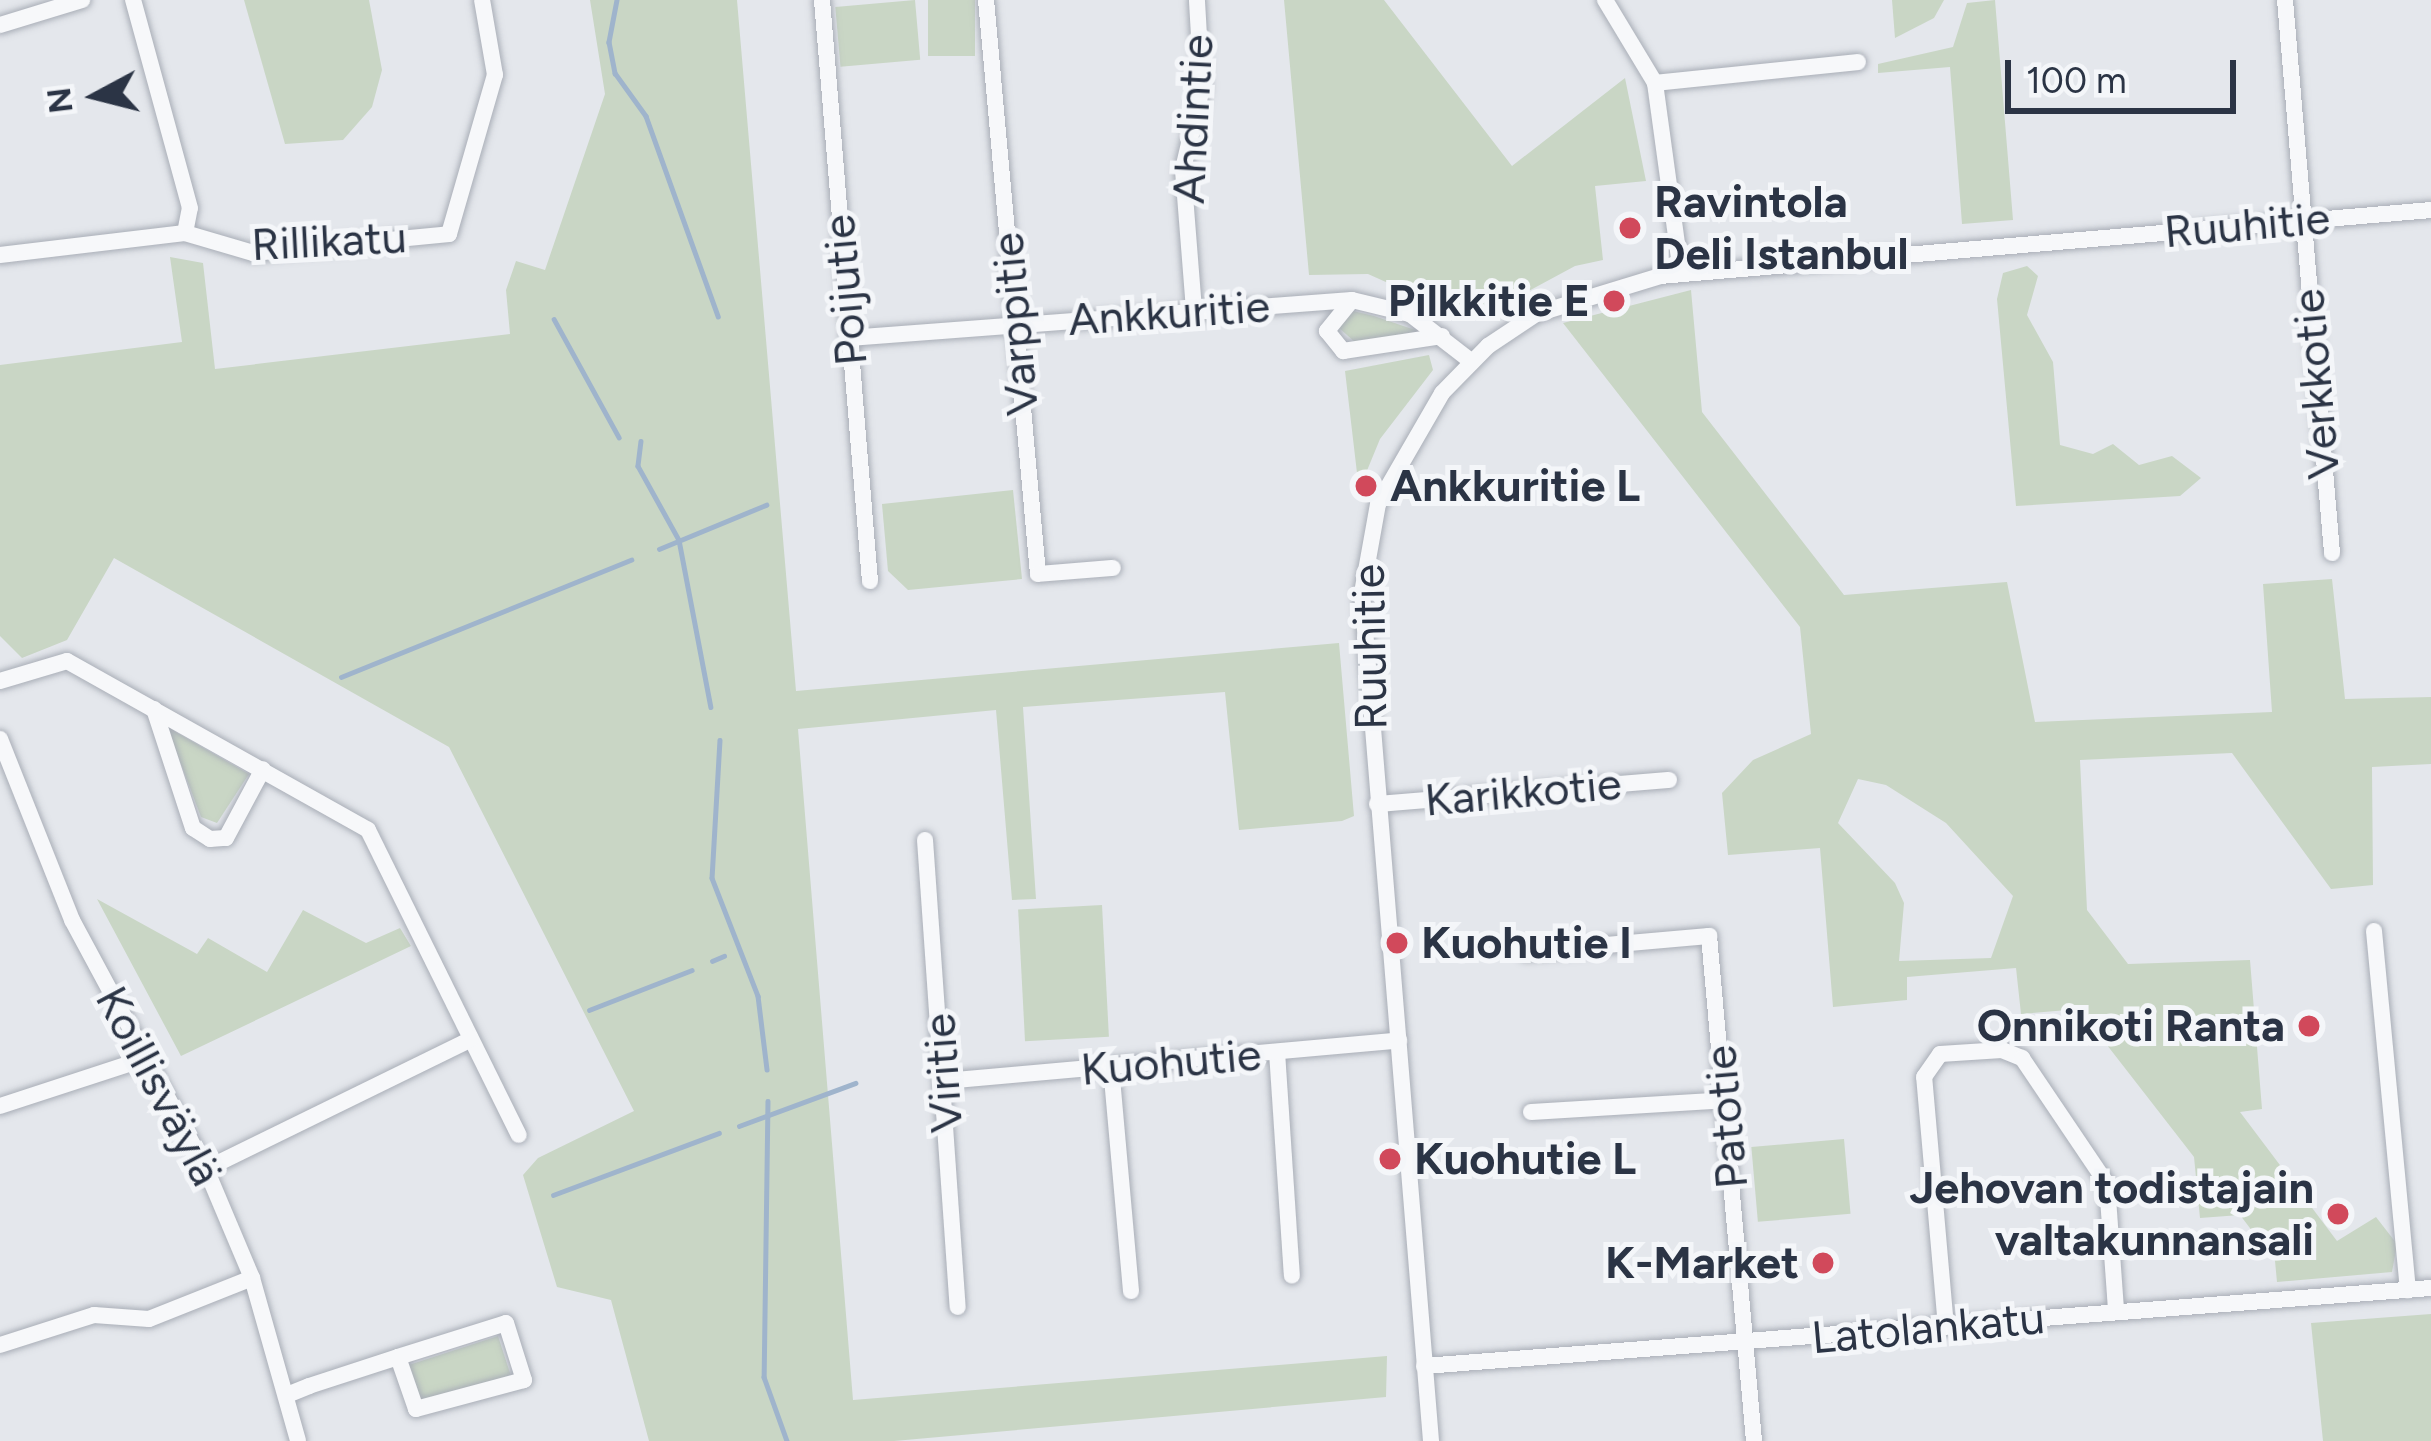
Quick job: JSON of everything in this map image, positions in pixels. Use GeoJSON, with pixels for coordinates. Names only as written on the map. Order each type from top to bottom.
{"type":"FeatureCollection","features":[{"type":"Feature","properties":{"kind":"street"},"geometry":{"type":"LineString","coordinates":[[0,26],[82,0]]}},
{"type":"Feature","properties":{"kind":"street"},"geometry":{"type":"LineString","coordinates":[[0,255],[185,233],[190,208],[133,0]]}},
{"type":"Feature","properties":{"kind":"street","name":"Rillikatu"},"geometry":{"type":"LineString","coordinates":[[185,233],[253,253],[449,234],[495,75],[482,0]]}},
{"type":"Feature","properties":{"kind":"street","name":"Poijutie"},"geometry":{"type":"LineString","coordinates":[[822,0],[870,581]]}},
{"type":"Feature","properties":{"kind":"street","name":"Varppitie"},"geometry":{"type":"LineString","coordinates":[[986,0],[1038,574],[1113,568]]}},
{"type":"Feature","properties":{"kind":"street","name":"Ahdintie"},"geometry":{"type":"LineString","coordinates":[[1194,310],[1183,169],[1202,88],[1197,0]]}},
{"type":"Feature","properties":{"kind":"street"},"geometry":{"type":"LineString","coordinates":[[1605,0],[1655,82],[1682,273]]}},
{"type":"Feature","properties":{"kind":"street","name":"Verkkotie"},"geometry":{"type":"LineString","coordinates":[[2285,0],[2332,553]]}},
{"type":"Feature","properties":{"kind":"street"},"geometry":{"type":"LineString","coordinates":[[1655,82],[1858,62]]}},
{"type":"Feature","properties":{"kind":"street","name":"Ruuhitie"},"geometry":{"type":"LineString","coordinates":[[1431,1441],[1362,593],[1366,548],[1378,504],[1415,430],[1472,362],[1572,298],[1682,273],[2431,210]]}},
{"type":"Feature","properties":{"kind":"street"},"geometry":{"type":"LineString","coordinates":[[1352,300],[1327,331],[1343,351],[1442,337]]}},
{"type":"Feature","properties":{"kind":"street","name":"Ankkuritie"},"geometry":{"type":"LineString","coordinates":[[849,338],[1352,300],[1410,314],[1472,362]]}},
{"type":"Feature","properties":{"kind":"street"},"geometry":{"type":"LineString","coordinates":[[0,681],[67,662],[368,830],[519,1135]]}},
{"type":"Feature","properties":{"kind":"street"},"geometry":{"type":"LineString","coordinates":[[154,710],[193,828],[210,839],[226,838],[262,769]]}},
{"type":"Feature","properties":{"kind":"street","name":"Koillisväylä"},"geometry":{"type":"LineString","coordinates":[[0,739],[72,920],[206,1168],[252,1278],[298,1441]]}},
{"type":"Feature","properties":{"kind":"street","name":"Karikkotie"},"geometry":{"type":"LineString","coordinates":[[1377,805],[1669,780]]}},
{"type":"Feature","properties":{"kind":"street","name":"Viritie"},"geometry":{"type":"LineString","coordinates":[[925,840],[958,1307]]}},
{"type":"Feature","properties":{"kind":"street"},"geometry":{"type":"LineString","coordinates":[[2374,932],[2408,1290]]}},
{"type":"Feature","properties":{"kind":"street","name":"Patotie"},"geometry":{"type":"LineString","coordinates":[[1526,952],[1709,936],[1754,1441]]}},
{"type":"Feature","properties":{"kind":"street"},"geometry":{"type":"LineString","coordinates":[[206,1168],[471,1039]]}},
{"type":"Feature","properties":{"kind":"street","name":"Kuohutie"},"geometry":{"type":"LineString","coordinates":[[944,1081],[1399,1040]]}},
{"type":"Feature","properties":{"kind":"street"},"geometry":{"type":"LineString","coordinates":[[1946,1327],[1924,1077],[1940,1054],[2002,1050],[2022,1058],[2107,1184],[2116,1311]]}},
{"type":"Feature","properties":{"kind":"street"},"geometry":{"type":"LineString","coordinates":[[1277,1052],[1292,1276]]}},
{"type":"Feature","properties":{"kind":"street"},"geometry":{"type":"LineString","coordinates":[[2,1102],[147,1058]]}},
{"type":"Feature","properties":{"kind":"street"},"geometry":{"type":"LineString","coordinates":[[1111,1067],[1130,1291]]}},
{"type":"Feature","properties":{"kind":"street"},"geometry":{"type":"LineString","coordinates":[[1531,1112],[1725,1100]]}},
{"type":"Feature","properties":{"kind":"street"},"geometry":{"type":"LineString","coordinates":[[0,1345],[94,1316],[149,1319],[252,1278]]}},
{"type":"Feature","properties":{"kind":"street","name":"Latolankatu"},"geometry":{"type":"LineString","coordinates":[[1424,1366],[2431,1288]]}},
{"type":"Feature","properties":{"kind":"street"},"geometry":{"type":"LineString","coordinates":[[287,1395],[398,1357],[506,1323],[524,1380],[416,1409],[398,1357]]}},
{"type":"Feature","properties":{"kind":"green space"},"geometry":{"type":"Polygon","coordinates":[[[244,0],[369,0],[382,70],[372,107],[343,140],[285,144],[244,0]]]}},
{"type":"Feature","properties":{"kind":"green space"},"geometry":{"type":"Polygon","coordinates":[[[590,0],[737,0],[796,691],[1339,643],[1354,816],[1342,821],[1239,830],[1225,692],[1023,707],[1036,899],[1012,900],[996,710],[798,729],[853,1400],[1387,1356],[1386,1397],[894,1441],[649,1441],[611,1300],[557,1287],[523,1175],[538,1158],[634,1111],[449,747],[114,558],[67,640],[22,658],[0,636],[0,365],[182,342],[170,257],[203,263],[215,369],[510,334],[506,290],[516,261],[545,270],[605,94],[590,0]]]}},
{"type":"Feature","properties":{"kind":"green space"},"geometry":{"type":"Polygon","coordinates":[[[915,0],[920,60],[841,67],[835,7],[915,0]]]}},
{"type":"Feature","properties":{"kind":"green space"},"geometry":{"type":"Polygon","coordinates":[[[928,0],[975,0],[975,56],[928,56],[928,0]]]}},
{"type":"Feature","properties":{"kind":"green space"},"geometry":{"type":"Polygon","coordinates":[[[1284,0],[1384,0],[1512,166],[1625,78],[1646,181],[1595,186],[1603,260],[1575,266],[1473,321],[1368,274],[1309,275],[1284,0]]]}},
{"type":"Feature","properties":{"kind":"green space"},"geometry":{"type":"Polygon","coordinates":[[[1892,0],[1944,0],[1934,18],[1895,38],[1892,0]]]}},
{"type":"Feature","properties":{"kind":"green space"},"geometry":{"type":"Polygon","coordinates":[[[1995,0],[2013,220],[1962,224],[1950,67],[1878,73],[1878,64],[1953,47],[1967,3],[1995,0]]]}},
{"type":"Feature","properties":{"kind":"green space"},"geometry":{"type":"Polygon","coordinates":[[[2027,266],[2038,276],[2027,315],[2053,362],[2060,445],[2093,454],[2113,444],[2139,465],[2172,456],[2201,478],[2180,496],[2016,506],[1997,299],[2003,273],[2027,266]]]}},
{"type":"Feature","properties":{"kind":"green space"},"geometry":{"type":"Polygon","coordinates":[[[1691,290],[1702,412],[1844,595],[2007,582],[2035,722],[2272,712],[2263,584],[2332,579],[2345,699],[2431,697],[2431,764],[2372,767],[2373,885],[2331,889],[2232,753],[2080,760],[2087,910],[2128,964],[2250,960],[2262,1109],[2240,1112],[2337,1241],[2376,1217],[2397,1244],[2392,1272],[2277,1282],[2275,1261],[2240,1215],[2200,1218],[2194,1157],[2079,1009],[2021,1014],[2016,968],[1907,977],[1907,1000],[1833,1007],[1820,848],[1728,855],[1722,793],[1753,760],[1811,734],[1800,627],[1563,323],[1691,290]],[[1858,779],[1838,823],[1895,883],[1904,903],[1899,961],[1991,958],[2013,896],[1946,823],[1886,785],[1858,779]]]}},
{"type":"Feature","properties":{"kind":"green space"},"geometry":{"type":"Polygon","coordinates":[[[1353,311],[1418,331],[1357,344],[1338,327],[1353,311]]]}},
{"type":"Feature","properties":{"kind":"green space"},"geometry":{"type":"Polygon","coordinates":[[[1429,355],[1433,370],[1380,439],[1359,490],[1345,371],[1429,355]]]}},
{"type":"Feature","properties":{"kind":"green space"},"geometry":{"type":"Polygon","coordinates":[[[1013,490],[1022,579],[908,590],[888,571],[882,504],[1013,490]]]}},
{"type":"Feature","properties":{"kind":"green space"},"geometry":{"type":"Polygon","coordinates":[[[167,727],[249,774],[217,823],[201,817],[167,727]]]}},
{"type":"Feature","properties":{"kind":"green space"},"geometry":{"type":"Polygon","coordinates":[[[97,899],[197,954],[208,938],[267,972],[303,910],[366,943],[400,928],[411,946],[181,1056],[97,899]]]}},
{"type":"Feature","properties":{"kind":"green space"},"geometry":{"type":"Polygon","coordinates":[[[1102,905],[1109,1037],[1025,1041],[1018,909],[1102,905]]]}},
{"type":"Feature","properties":{"kind":"green space"},"geometry":{"type":"Polygon","coordinates":[[[1844,1139],[1851,1214],[1758,1222],[1751,1147],[1844,1139]]]}},
{"type":"Feature","properties":{"kind":"green space"},"geometry":{"type":"Polygon","coordinates":[[[2431,1314],[2431,1441],[2323,1441],[2311,1323],[2431,1314]]]}},
{"type":"Feature","properties":{"kind":"green space"},"geometry":{"type":"Polygon","coordinates":[[[498,1336],[511,1375],[422,1404],[410,1365],[498,1336]]]}},
{"type":"Feature","properties":{"kind":"waterway"},"geometry":{"type":"LineString","coordinates":[[617,0],[609,42],[615,73],[646,116],[718,316]]}},
{"type":"Feature","properties":{"kind":"waterway"},"geometry":{"type":"LineString","coordinates":[[554,319],[619,437]]}},
{"type":"Feature","properties":{"kind":"waterway"},"geometry":{"type":"LineString","coordinates":[[641,441],[638,466],[679,540],[711,707]]}},
{"type":"Feature","properties":{"kind":"waterway"},"geometry":{"type":"LineString","coordinates":[[659,549],[766,505]]}},
{"type":"Feature","properties":{"kind":"waterway"},"geometry":{"type":"LineString","coordinates":[[341,677],[631,560]]}},
{"type":"Feature","properties":{"kind":"waterway"},"geometry":{"type":"LineString","coordinates":[[720,740],[712,878],[758,996],[767,1069]]}},
{"type":"Feature","properties":{"kind":"waterway"},"geometry":{"type":"LineString","coordinates":[[712,961],[724,956]]}},
{"type":"Feature","properties":{"kind":"waterway"},"geometry":{"type":"LineString","coordinates":[[589,1010],[692,970]]}},
{"type":"Feature","properties":{"kind":"waterway"},"geometry":{"type":"LineString","coordinates":[[739,1126],[855,1083]]}},
{"type":"Feature","properties":{"kind":"waterway"},"geometry":{"type":"LineString","coordinates":[[768,1101],[764,1377],[787,1441]]}},
{"type":"Feature","properties":{"kind":"waterway"},"geometry":{"type":"LineString","coordinates":[[553,1195],[719,1133]]}},
{"type":"Feature","properties":{"kind":"place","name":"Ravintola Deli Istanbul"},"geometry":{"type":"Point","coordinates":[1630,228]}},
{"type":"Feature","properties":{"kind":"place","name":"Pilkkitie E"},"geometry":{"type":"Point","coordinates":[1614,301]}},
{"type":"Feature","properties":{"kind":"place","name":"Ankkuritie L"},"geometry":{"type":"Point","coordinates":[1366,486]}},
{"type":"Feature","properties":{"kind":"place","name":"Kuohutie I"},"geometry":{"type":"Point","coordinates":[1397,943]}},
{"type":"Feature","properties":{"kind":"place","name":"Onnikoti Ranta"},"geometry":{"type":"Point","coordinates":[2309,1026]}},
{"type":"Feature","properties":{"kind":"place","name":"Kuohutie L"},"geometry":{"type":"Point","coordinates":[1390,1159]}},
{"type":"Feature","properties":{"kind":"place","name":"Jehovan todistajain valtakunnansali"},"geometry":{"type":"Point","coordinates":[2338,1214]}},
{"type":"Feature","properties":{"kind":"place","name":"K-Market"},"geometry":{"type":"Point","coordinates":[1823,1263]}}]}
